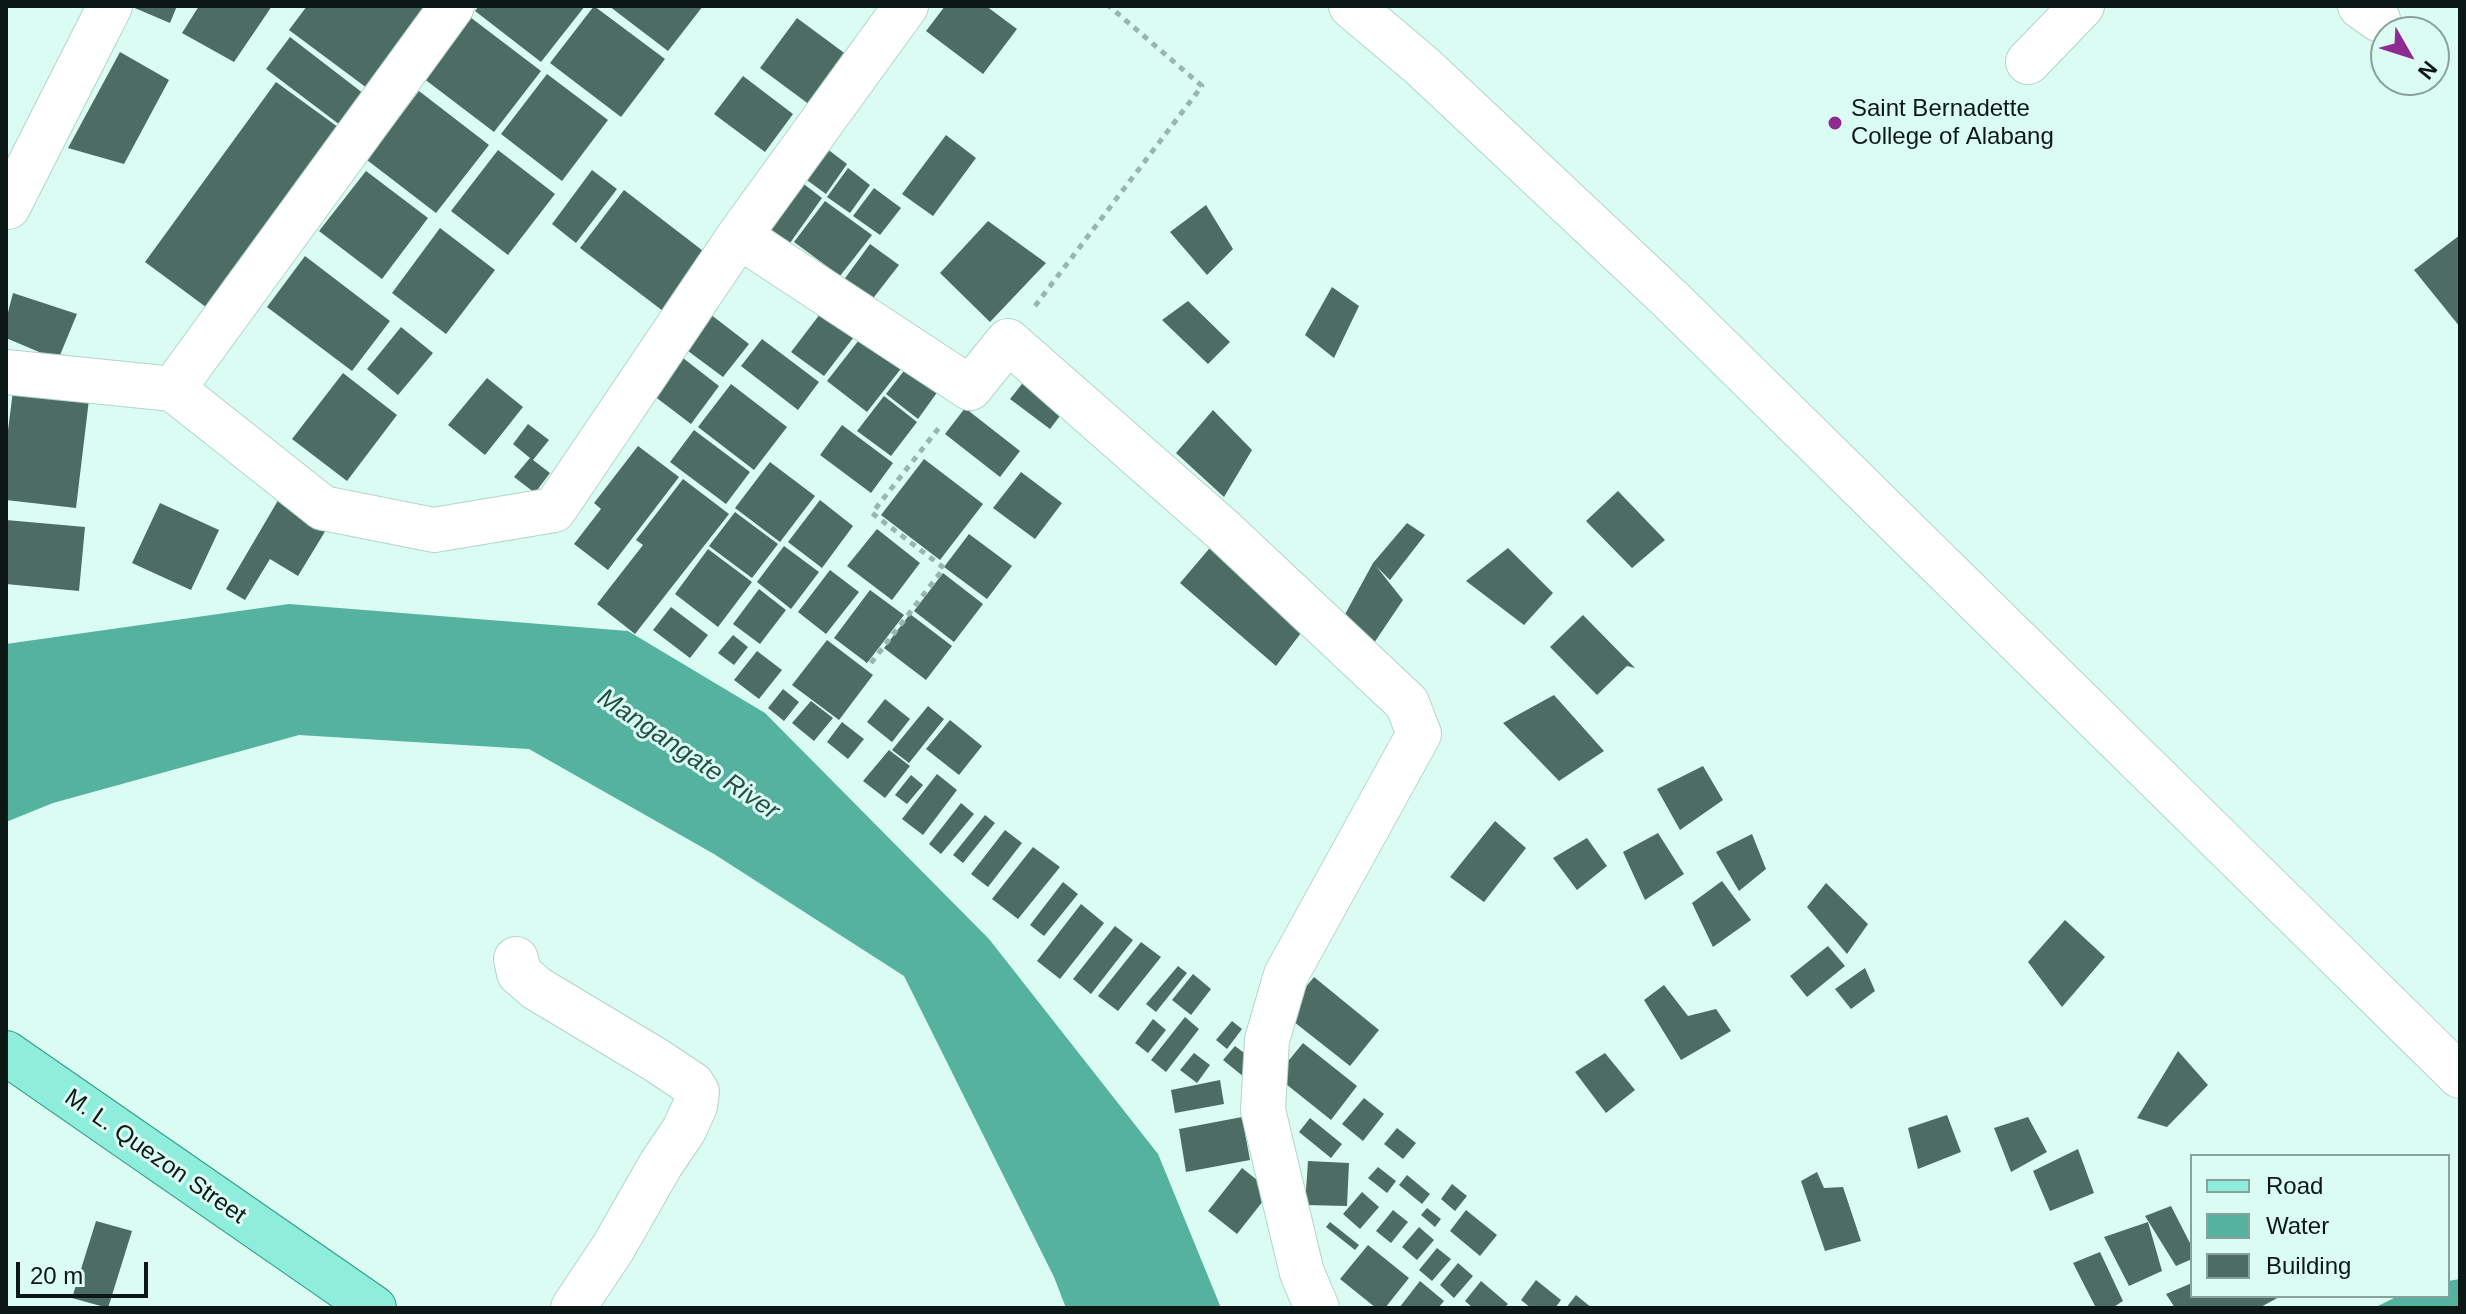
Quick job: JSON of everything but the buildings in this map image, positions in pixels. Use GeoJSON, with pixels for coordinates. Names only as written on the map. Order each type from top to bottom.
{"type":"FeatureCollection","features":[{"type":"Feature","properties":{"kind":"main road","name":"M. L. Quezon Street"},"geometry":{"type":"LineString","coordinates":[[6,1053],[374,1308]]}},
{"type":"Feature","properties":{"kind":"street"},"geometry":{"type":"LineString","coordinates":[[8,207],[110,6]]}},
{"type":"Feature","properties":{"kind":"street"},"geometry":{"type":"LineString","coordinates":[[173,389],[452,6]]}},
{"type":"Feature","properties":{"kind":"street"},"geometry":{"type":"LineString","coordinates":[[6,372],[173,389],[323,508],[434,530],[554,510],[739,236],[906,6]]}},
{"type":"Feature","properties":{"kind":"street"},"geometry":{"type":"LineString","coordinates":[[1351,6],[1422,66],[1669,298],[2460,1076]]}},
{"type":"Feature","properties":{"kind":"street"},"geometry":{"type":"LineString","coordinates":[[2028,62],[2082,6]]}},
{"type":"Feature","properties":{"kind":"street"},"geometry":{"type":"LineString","coordinates":[[739,236],[970,388],[1008,341],[1223,530],[1407,703],[1419,734],[1286,975],[1267,1040],[1263,1110],[1302,1273],[1317,1308]]}},
{"type":"Feature","properties":{"kind":"street"},"geometry":{"type":"LineString","coordinates":[[516,959],[519,973],[536,988],[656,1060],[692,1084],[697,1092],[695,1106],[684,1130],[573,1308]]}},
{"type":"Feature","properties":{"kind":"path"},"geometry":{"type":"LineString","coordinates":[[1008,341],[1202,86],[1109,6]]}},
{"type":"Feature","properties":{"kind":"path"},"geometry":{"type":"LineString","coordinates":[[871,663],[944,568],[872,513],[970,388]]}},
{"type":"Feature","properties":{"kind":"water","name":"Mangangate River"},"geometry":{"type":"Polygon","coordinates":[[[289,604],[628,631],[765,713],[989,939],[1158,1154],[1221,1308],[1066,1308],[1054,1277],[904,976],[714,854],[529,749],[299,735],[53,803],[6,822],[6,644],[289,604]]]}},
{"type":"Feature","properties":{"kind":"water"},"geometry":{"type":"Polygon","coordinates":[[[2460,1279],[2460,1308],[2374,1308],[2394,1298],[2450,1298],[2450,1281],[2460,1279]]]}},
{"type":"Feature","properties":{"kind":"place","name":"Saint Bernadette College of Alabang"},"geometry":{"type":"Point","coordinates":[1835,123]}}]}
